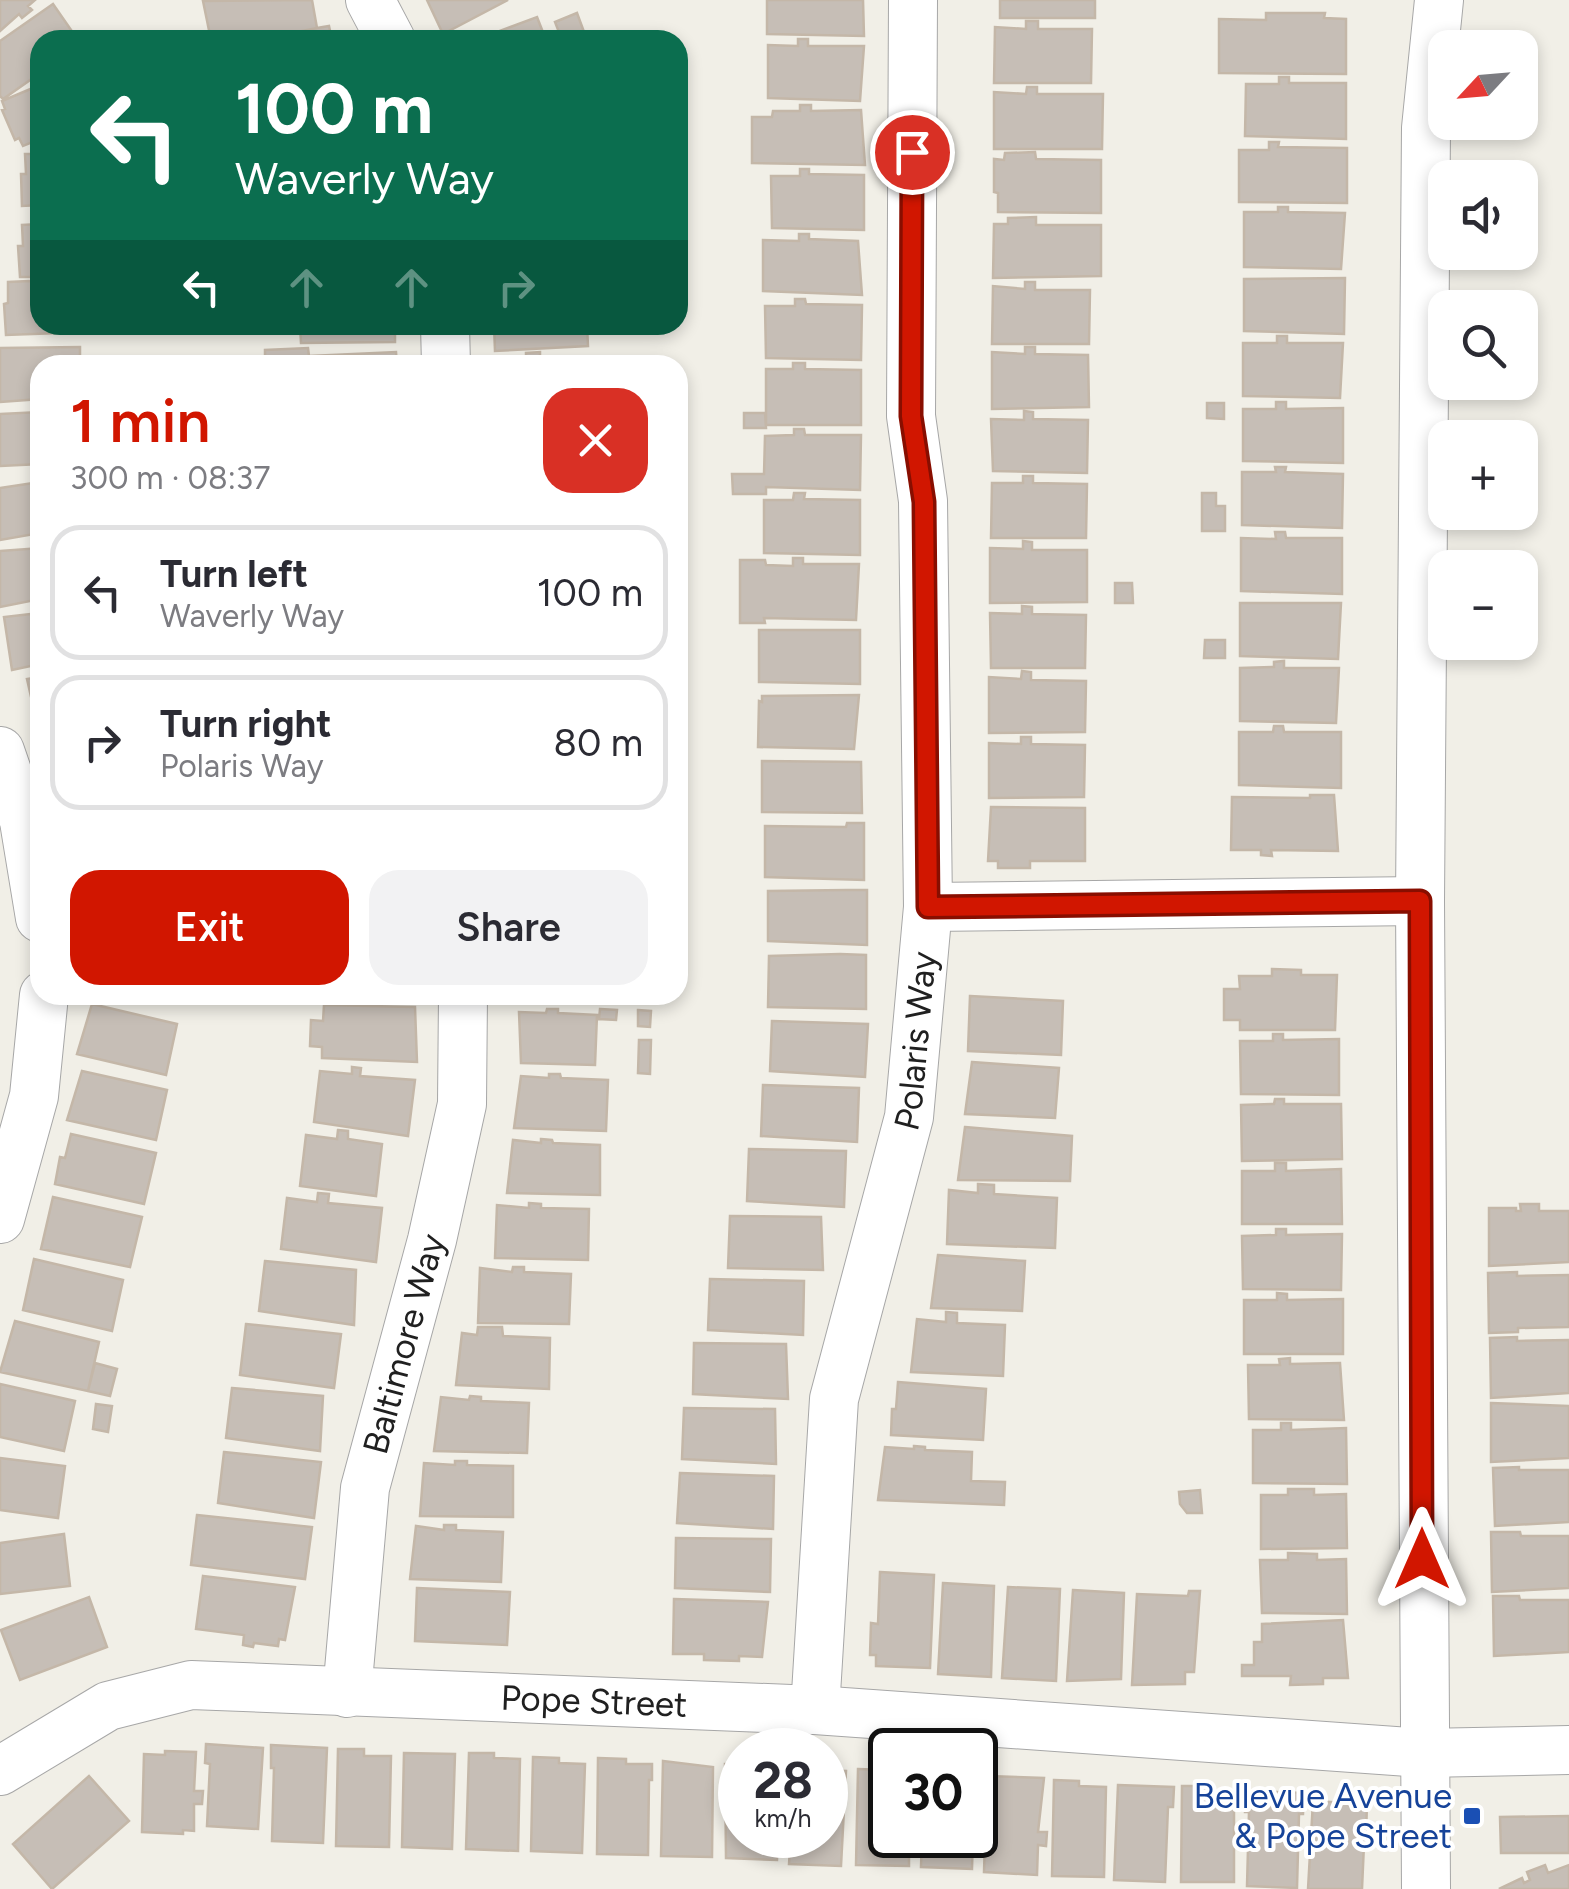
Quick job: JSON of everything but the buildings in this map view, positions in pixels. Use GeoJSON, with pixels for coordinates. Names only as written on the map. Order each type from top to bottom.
{"type":"FeatureCollection","features":[{"type":"Feature","properties":{"kind":"street"},"geometry":{"type":"LineString","coordinates":[[370,0],[386,30]]}},
{"type":"Feature","properties":{"kind":"street","name":"Polaris Way"},"geometry":{"type":"LineString","coordinates":[[815,1710],[834,1399],[909,1117],[928,907],[924,502],[911,416],[913,0]]}},
{"type":"Feature","properties":{"kind":"street"},"geometry":{"type":"LineString","coordinates":[[1426,1889],[1420,901],[1426,128],[1439,0]]}},
{"type":"Feature","properties":{"kind":"street"},"geometry":{"type":"LineString","coordinates":[[0,751],[24,820],[30,857]]}},
{"type":"Feature","properties":{"kind":"street"},"geometry":{"type":"LineString","coordinates":[[928,907],[1420,901]]}},
{"type":"Feature","properties":{"kind":"street"},"geometry":{"type":"LineString","coordinates":[[0,1220],[34,1096],[43,1005]]}},
{"type":"Feature","properties":{"kind":"street","name":"Baltimore Way"},"geometry":{"type":"LineString","coordinates":[[348,1693],[365,1488],[432,1240],[462,1104],[463,1005]]}},
{"type":"Feature","properties":{"kind":"street","name":"Pope Street"},"geometry":{"type":"LineString","coordinates":[[0,1770],[108,1706],[190,1685],[815,1710],[1423,1753],[1569,1750]]}},
{"type":"Feature","properties":{"kind":"place","name":"Bellevue Avenue & Pope Street"},"geometry":{"type":"Point","coordinates":[1472,1816]}},
{"type":"Feature","properties":{"kind":"route"},"geometry":{"type":"LineString","coordinates":[[912,152],[911,416],[924,502],[928,907],[1420,901],[1422,1559]]}}]}
